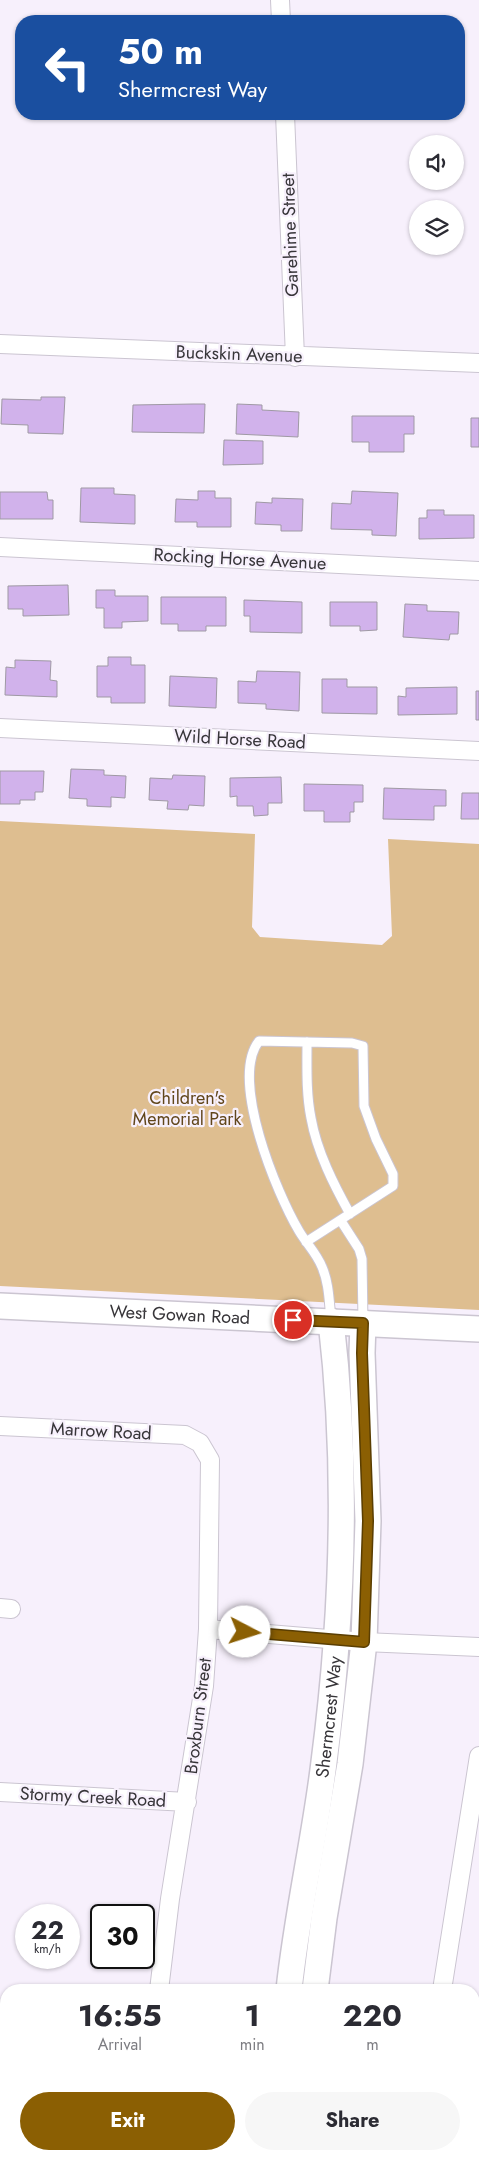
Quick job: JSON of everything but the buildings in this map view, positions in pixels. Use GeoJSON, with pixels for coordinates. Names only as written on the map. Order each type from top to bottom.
{"type":"FeatureCollection","features":[{"type":"Feature","properties":{"kind":"street"},"geometry":{"type":"LineString","coordinates":[[280,0],[281,15]]}},
{"type":"Feature","properties":{"kind":"street","name":"Garehime Street"},"geometry":{"type":"LineString","coordinates":[[285,120],[295,357]]}},
{"type":"Feature","properties":{"kind":"street","name":"Buckskin Avenue"},"geometry":{"type":"LineString","coordinates":[[0,344],[479,363]]}},
{"type":"Feature","properties":{"kind":"street","name":"Rocking Horse Avenue"},"geometry":{"type":"LineString","coordinates":[[0,547],[479,571]]}},
{"type":"Feature","properties":{"kind":"street","name":"Wild Horse Road"},"geometry":{"type":"LineString","coordinates":[[0,728],[479,751]]}},
{"type":"Feature","properties":{"kind":"street","name":"West Gowan Road"},"geometry":{"type":"LineString","coordinates":[[0,1306],[479,1329]]}},
{"type":"Feature","properties":{"kind":"street","name":"Shermcrest Way"},"geometry":{"type":"LineString","coordinates":[[290,1984],[300,1904],[324,1765],[337,1640],[341,1558],[340,1467],[335,1352],[331,1321]]}},
{"type":"Feature","properties":{"kind":"street","name":"Shermcrest Way"},"geometry":{"type":"LineString","coordinates":[[316,1984],[324,1918],[349,1772],[364,1642],[368,1521],[362,1353],[363,1323]]}},
{"type":"Feature","properties":{"kind":"street","name":"Marrow Road"},"geometry":{"type":"LineString","coordinates":[[0,1426],[185,1435],[200,1444]]}},
{"type":"Feature","properties":{"kind":"street","name":"Broxburn Street"},"geometry":{"type":"LineString","coordinates":[[160,1984],[170,1899],[204,1686],[208,1629],[210,1460],[200,1444]]}},
{"type":"Feature","properties":{"kind":"street"},"geometry":{"type":"LineString","coordinates":[[208,1629],[364,1642],[479,1647]]}},
{"type":"Feature","properties":{"kind":"street"},"geometry":{"type":"LineString","coordinates":[[443,1984],[479,1756]]}},
{"type":"Feature","properties":{"kind":"street","name":"Stormy Creek Road"},"geometry":{"type":"LineString","coordinates":[[0,1792],[187,1802]]}},
{"type":"Feature","properties":{"kind":"lane"},"geometry":{"type":"LineString","coordinates":[[306,1242],[393,1186],[393,1174],[376,1139],[364,1106],[363,1046],[352,1043],[259,1041],[252,1049],[250,1059],[251,1095],[260,1141],[277,1187],[306,1242],[321,1265],[327,1282],[331,1321]]}},
{"type":"Feature","properties":{"kind":"lane"},"geometry":{"type":"LineString","coordinates":[[307,1042],[307,1081],[311,1119],[323,1158],[350,1214]]}},
{"type":"Feature","properties":{"kind":"lane"},"geometry":{"type":"LineString","coordinates":[[341,1220],[359,1249],[362,1259],[363,1323]]}},
{"type":"Feature","properties":{"kind":"green space","name":"Children's Memorial Park"},"geometry":{"type":"Polygon","coordinates":[[[0,821],[255,834],[252,927],[260,937],[382,945],[392,936],[388,839],[479,844],[479,1310],[0,1286],[0,821]]]}},
{"type":"Feature","properties":{"kind":"route"},"geometry":{"type":"LineString","coordinates":[[245,1632],[364,1642],[368,1521],[362,1353],[363,1323],[293,1320]]}}]}
